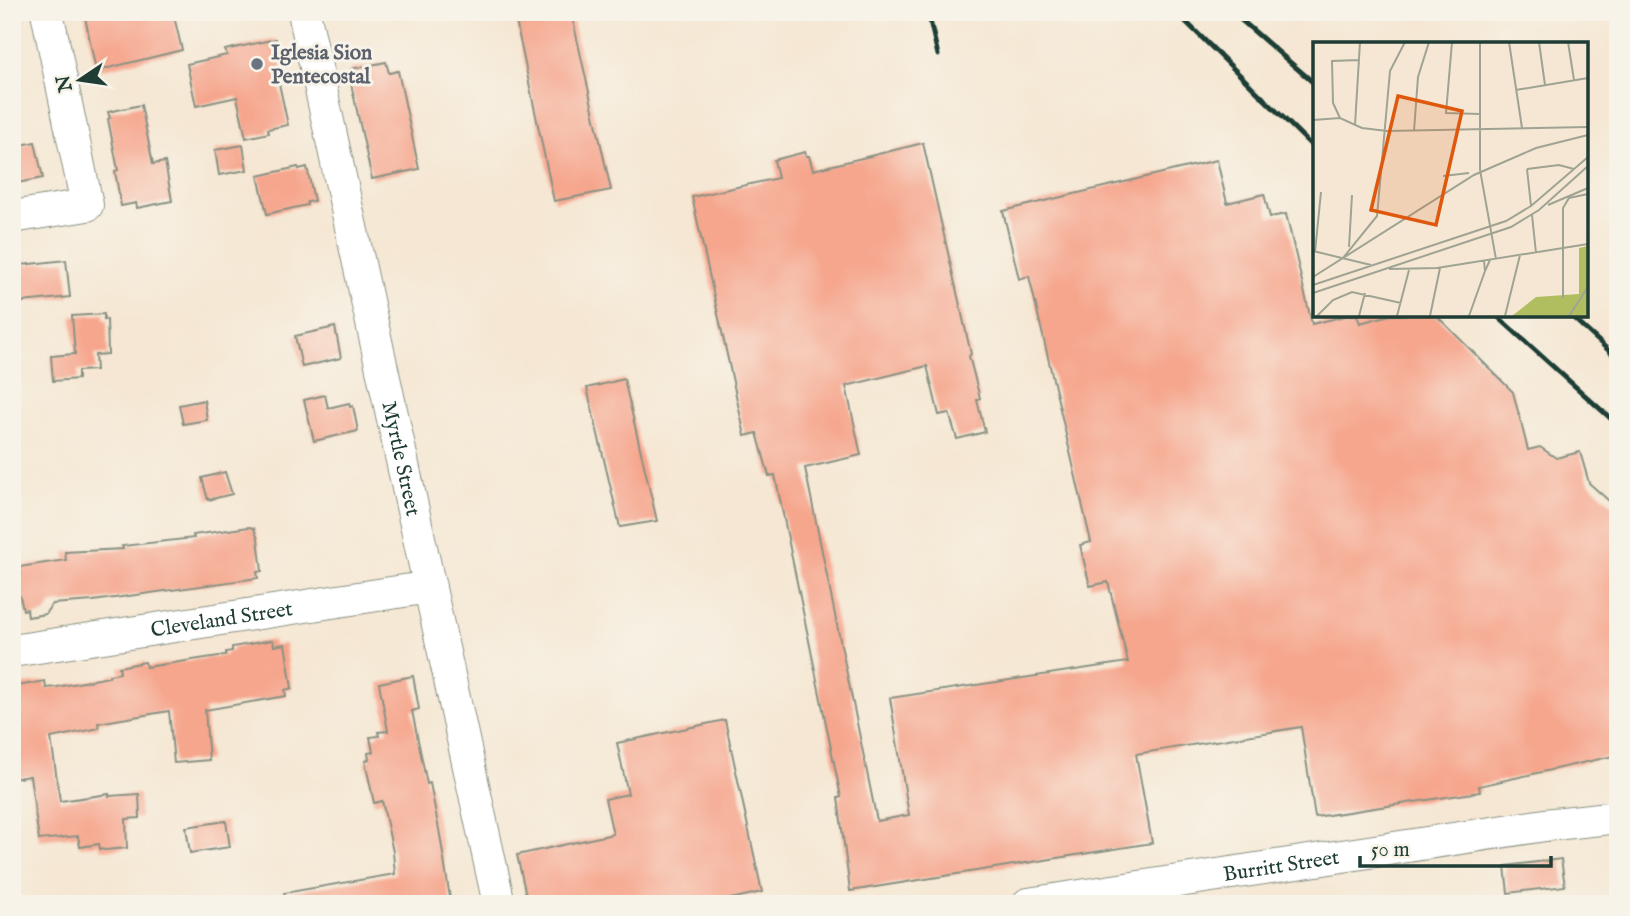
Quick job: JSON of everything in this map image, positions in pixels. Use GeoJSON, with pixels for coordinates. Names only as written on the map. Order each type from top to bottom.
{"type":"FeatureCollection","features":[{"type":"Feature","properties":{"kind":"street"},"geometry":{"type":"LineString","coordinates":[[12,217],[87,205],[47,12]]}},
{"type":"Feature","properties":{"kind":"street","name":"Myrtle Street"},"geometry":{"type":"LineString","coordinates":[[304,12],[499,904]]}},
{"type":"Feature","properties":{"kind":"street","name":"Cleveland Street"},"geometry":{"type":"LineString","coordinates":[[12,651],[430,587]]}},
{"type":"Feature","properties":{"kind":"street","name":"Burritt Street"},"geometry":{"type":"LineString","coordinates":[[1028,904],[1545,825],[1618,817]]}},
{"type":"Feature","properties":{"kind":"building"},"geometry":{"type":"Polygon","coordinates":[[[84,12],[173,12],[182,50],[96,71],[84,12]]]}},
{"type":"Feature","properties":{"kind":"building"},"geometry":{"type":"Polygon","coordinates":[[[514,12],[571,12],[611,190],[554,201],[514,12]]]}},
{"type":"Feature","properties":{"kind":"building"},"geometry":{"type":"Polygon","coordinates":[[[276,39],[284,77],[278,79],[288,125],[246,138],[237,97],[196,106],[187,64],[227,55],[225,50],[276,39]]]}},
{"type":"Feature","properties":{"kind":"building"},"geometry":{"type":"Polygon","coordinates":[[[386,62],[389,73],[398,71],[419,169],[372,179],[350,79],[353,78],[351,69],[386,62]]]}},
{"type":"Feature","properties":{"kind":"building"},"geometry":{"type":"Polygon","coordinates":[[[141,105],[153,164],[165,162],[172,201],[137,208],[136,203],[121,206],[108,112],[141,105]]]}},
{"type":"Feature","properties":{"kind":"building"},"geometry":{"type":"Polygon","coordinates":[[[35,142],[43,178],[12,184],[12,147],[35,142]]]}},
{"type":"Feature","properties":{"kind":"building"},"geometry":{"type":"Polygon","coordinates":[[[923,143],[971,354],[969,356],[980,398],[977,400],[985,432],[957,439],[949,413],[939,415],[927,366],[846,386],[861,455],[805,468],[877,821],[909,815],[890,698],[1128,662],[1108,582],[1090,586],[1080,545],[1091,542],[1029,276],[1019,279],[1003,211],[1217,160],[1227,203],[1264,194],[1270,217],[1286,214],[1312,324],[1341,317],[1358,317],[1360,323],[1382,317],[1438,317],[1513,392],[1528,450],[1540,447],[1556,458],[1580,452],[1589,483],[1618,509],[1618,755],[1479,786],[1480,792],[1315,817],[1301,727],[1136,754],[1152,843],[850,891],[838,798],[841,797],[775,475],[769,476],[757,433],[745,436],[692,197],[778,178],[774,160],[805,152],[813,170],[923,143]]]}},
{"type":"Feature","properties":{"kind":"building"},"geometry":{"type":"Polygon","coordinates":[[[243,145],[247,170],[219,175],[215,150],[243,145]]]}},
{"type":"Feature","properties":{"kind":"building"},"geometry":{"type":"Polygon","coordinates":[[[307,167],[314,201],[267,214],[258,176],[307,167]]]}},
{"type":"Feature","properties":{"kind":"building"},"geometry":{"type":"Polygon","coordinates":[[[66,260],[70,297],[12,303],[12,266],[66,260]]]}},
{"type":"Feature","properties":{"kind":"building"},"geometry":{"type":"Polygon","coordinates":[[[104,314],[104,320],[107,319],[108,354],[95,355],[96,370],[78,371],[78,379],[53,381],[51,356],[75,354],[72,316],[104,314]]]}},
{"type":"Feature","properties":{"kind":"building"},"geometry":{"type":"Polygon","coordinates":[[[335,327],[341,358],[302,367],[295,336],[335,327]]]}},
{"type":"Feature","properties":{"kind":"building"},"geometry":{"type":"Polygon","coordinates":[[[624,379],[657,521],[620,527],[587,388],[624,379]]]}},
{"type":"Feature","properties":{"kind":"building"},"geometry":{"type":"Polygon","coordinates":[[[325,395],[328,408],[349,403],[350,407],[353,406],[358,431],[314,441],[304,400],[325,395]]]}},
{"type":"Feature","properties":{"kind":"building"},"geometry":{"type":"Polygon","coordinates":[[[204,400],[207,420],[183,424],[179,405],[204,400]]]}},
{"type":"Feature","properties":{"kind":"building"},"geometry":{"type":"Polygon","coordinates":[[[225,472],[232,494],[208,500],[202,478],[225,472]]]}},
{"type":"Feature","properties":{"kind":"building"},"geometry":{"type":"Polygon","coordinates":[[[254,528],[258,539],[262,571],[257,572],[258,578],[93,601],[52,604],[45,614],[28,617],[27,609],[23,610],[20,596],[17,596],[13,576],[21,574],[19,567],[66,560],[65,552],[123,549],[122,546],[194,538],[193,535],[254,528]]]}},
{"type":"Feature","properties":{"kind":"building"},"geometry":{"type":"Polygon","coordinates":[[[273,640],[274,646],[285,644],[292,688],[285,690],[286,696],[205,710],[209,760],[174,763],[169,711],[98,723],[99,728],[51,738],[60,801],[109,794],[139,794],[140,818],[126,819],[127,848],[105,850],[100,849],[99,844],[80,847],[78,836],[39,840],[30,776],[12,779],[12,687],[45,681],[46,688],[57,687],[109,677],[120,673],[119,667],[145,662],[146,667],[226,655],[226,652],[232,651],[232,647],[273,640]]]}},
{"type":"Feature","properties":{"kind":"building"},"geometry":{"type":"Polygon","coordinates":[[[413,676],[419,709],[412,711],[427,784],[430,783],[451,904],[284,904],[284,893],[395,874],[382,801],[374,803],[365,761],[369,760],[368,753],[373,752],[370,737],[379,736],[378,732],[388,731],[379,683],[413,676]]]}},
{"type":"Feature","properties":{"kind":"building"},"geometry":{"type":"Polygon","coordinates":[[[725,720],[762,892],[708,904],[528,904],[517,855],[613,834],[605,799],[628,794],[617,743],[725,720]]]}},
{"type":"Feature","properties":{"kind":"building"},"geometry":{"type":"Polygon","coordinates":[[[226,821],[230,847],[190,853],[186,827],[226,821]]]}},
{"type":"Feature","properties":{"kind":"building"},"geometry":{"type":"Polygon","coordinates":[[[1561,859],[1565,886],[1508,893],[1505,866],[1561,859]]]}},
{"type":"Feature","properties":{"kind":"railway"},"geometry":{"type":"LineString","coordinates":[[928,12],[938,55]]}},
{"type":"Feature","properties":{"kind":"railway"},"geometry":{"type":"LineString","coordinates":[[1176,12],[1313,147]]}},
{"type":"Feature","properties":{"kind":"railway"},"geometry":{"type":"LineString","coordinates":[[1232,12],[1313,82]]}},
{"type":"Feature","properties":{"kind":"railway"},"geometry":{"type":"LineString","coordinates":[[1498,317],[1618,425]]}},
{"type":"Feature","properties":{"kind":"railway"},"geometry":{"type":"LineString","coordinates":[[1572,317],[1618,359]]}},
{"type":"Feature","properties":{"kind":"place","name":"Iglesia Sion Pentecostal"},"geometry":{"type":"Point","coordinates":[257,64]}}]}
